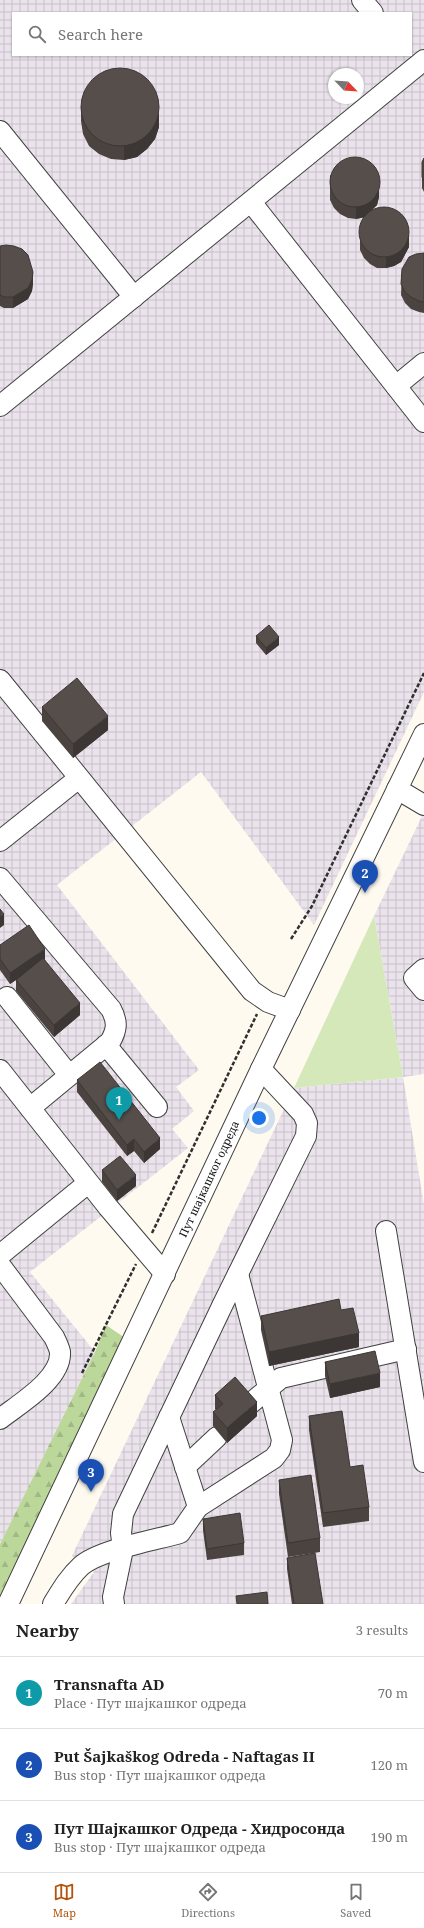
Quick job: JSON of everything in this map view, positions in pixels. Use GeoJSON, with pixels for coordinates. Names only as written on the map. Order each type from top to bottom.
{"type":"FeatureCollection","features":[{"type":"Feature","properties":{"kind":"street"},"geometry":{"type":"LineString","coordinates":[[362,0],[372,12]]}},
{"type":"Feature","properties":{"kind":"street"},"geometry":{"type":"LineString","coordinates":[[0,406],[418,64]]}},
{"type":"Feature","properties":{"kind":"street"},"geometry":{"type":"LineString","coordinates":[[0,131],[134,297]]}},
{"type":"Feature","properties":{"kind":"street"},"geometry":{"type":"LineString","coordinates":[[251,202],[424,422]]}},
{"type":"Feature","properties":{"kind":"street"},"geometry":{"type":"LineString","coordinates":[[396,386],[424,363]]}},
{"type":"Feature","properties":{"kind":"street"},"geometry":{"type":"LineString","coordinates":[[0,680],[252,991],[264,999],[290,1010]]}},
{"type":"Feature","properties":{"kind":"street","name":"Пут шајкашког одреда"},"geometry":{"type":"LineString","coordinates":[[8,1604],[261,1069],[424,734]]}},
{"type":"Feature","properties":{"kind":"street"},"geometry":{"type":"LineString","coordinates":[[0,842],[79,778]]}},
{"type":"Feature","properties":{"kind":"street"},"geometry":{"type":"LineString","coordinates":[[397,789],[424,789]]}},
{"type":"Feature","properties":{"kind":"street"},"geometry":{"type":"LineString","coordinates":[[397,789],[424,805]]}},
{"type":"Feature","properties":{"kind":"street"},"geometry":{"type":"LineString","coordinates":[[0,878],[111,1009],[116,1019],[116,1032],[106,1045],[30,1108]]}},
{"type":"Feature","properties":{"kind":"street"},"geometry":{"type":"LineString","coordinates":[[424,969],[414,978],[424,990]]}},
{"type":"Feature","properties":{"kind":"street"},"geometry":{"type":"LineString","coordinates":[[7,997],[69,1075]]}},
{"type":"Feature","properties":{"kind":"street"},"geometry":{"type":"LineString","coordinates":[[106,1045],[157,1108]]}},
{"type":"Feature","properties":{"kind":"street"},"geometry":{"type":"LineString","coordinates":[[114,1604],[113,1597],[123,1549],[121,1533],[123,1514],[223,1304],[306,1136],[307,1123],[303,1114],[261,1069]]}},
{"type":"Feature","properties":{"kind":"street"},"geometry":{"type":"LineString","coordinates":[[0,1070],[88,1183],[165,1274]]}},
{"type":"Feature","properties":{"kind":"street"},"geometry":{"type":"LineString","coordinates":[[0,1255],[88,1183]]}},
{"type":"Feature","properties":{"kind":"street"},"geometry":{"type":"LineString","coordinates":[[386,1231],[424,1462]]}},
{"type":"Feature","properties":{"kind":"street"},"geometry":{"type":"LineString","coordinates":[[0,1265],[54,1337],[60,1351],[58,1364],[50,1378],[0,1419]]}},
{"type":"Feature","properties":{"kind":"street"},"geometry":{"type":"LineString","coordinates":[[53,1604],[69,1578],[81,1566],[100,1554],[180,1533],[198,1507],[274,1458],[280,1450],[282,1440],[238,1274]]}},
{"type":"Feature","properties":{"kind":"street"},"geometry":{"type":"LineString","coordinates":[[223,1304],[230,1302],[240,1303],[247,1306]]}},
{"type":"Feature","properties":{"kind":"street"},"geometry":{"type":"LineString","coordinates":[[251,1403],[281,1378],[406,1349]]}},
{"type":"Feature","properties":{"kind":"street"},"geometry":{"type":"LineString","coordinates":[[169,1417],[198,1507]]}},
{"type":"Feature","properties":{"kind":"street"},"geometry":{"type":"LineString","coordinates":[[185,1467],[217,1437]]}},
{"type":"Feature","properties":{"kind":"path"},"geometry":{"type":"LineString","coordinates":[[291,939],[312,906],[424,673]]}},
{"type":"Feature","properties":{"kind":"path"},"geometry":{"type":"LineString","coordinates":[[82,1373],[144,1249],[264,999]]}},
{"type":"Feature","properties":{"kind":"shaded area"},"geometry":{"type":"Polygon","coordinates":[[[0,0],[424,0],[424,692],[314,925],[201,772],[57,885],[199,1070],[176,1087],[194,1111],[172,1129],[188,1148],[30,1272],[95,1352],[0,1544],[0,0]]]}},
{"type":"Feature","properties":{"kind":"shaded area"},"geometry":{"type":"Polygon","coordinates":[[[424,812],[424,1074],[403,1077],[374,916],[424,812]]]}},
{"type":"Feature","properties":{"kind":"shaded area"},"geometry":{"type":"Polygon","coordinates":[[[403,1077],[424,1205],[424,1604],[71,1604],[94,1572],[72,1556],[294,1088],[403,1077]]]}},
{"type":"Feature","properties":{"kind":"green space"},"geometry":{"type":"Polygon","coordinates":[[[374,916],[403,1077],[294,1088],[374,916]]]}},
{"type":"Feature","properties":{"kind":"green space"},"geometry":{"type":"Polygon","coordinates":[[[106,1325],[128,1340],[0,1598],[0,1544],[95,1352],[106,1325]]]}},
{"type":"Feature","properties":{"kind":"building"},"geometry":{"type":"Polygon","coordinates":[[[120,68],[135,71],[148,79],[156,92],[159,107],[156,122],[148,135],[135,143],[120,146],[105,143],[92,135],[84,122],[81,107],[84,92],[92,79],[105,71],[120,68]]]}},
{"type":"Feature","properties":{"kind":"building"},"geometry":{"type":"Polygon","coordinates":[[[355,157],[369,161],[376,168],[380,182],[376,196],[369,203],[355,207],[341,203],[334,196],[330,182],[334,168],[341,161],[355,157]]]}},
{"type":"Feature","properties":{"kind":"building"},"geometry":{"type":"Polygon","coordinates":[[[424,158],[424,181],[422,177],[422,162],[424,158]]]}},
{"type":"Feature","properties":{"kind":"building"},"geometry":{"type":"Polygon","coordinates":[[[384,207],[393,209],[402,214],[407,223],[409,232],[407,241],[402,250],[393,255],[384,257],[375,255],[366,250],[361,241],[359,232],[361,223],[366,214],[375,209],[384,207]]]}},
{"type":"Feature","properties":{"kind":"building"},"geometry":{"type":"Polygon","coordinates":[[[6,245],[22,249],[28,255],[33,272],[32,280],[28,288],[13,297],[4,297],[0,295],[0,246],[6,245]]]}},
{"type":"Feature","properties":{"kind":"building"},"geometry":{"type":"Polygon","coordinates":[[[424,253],[424,302],[411,297],[405,292],[401,284],[402,269],[409,257],[424,253]]]}},
{"type":"Feature","properties":{"kind":"building"},"geometry":{"type":"Polygon","coordinates":[[[269,625],[279,637],[266,648],[256,636],[269,625]]]}},
{"type":"Feature","properties":{"kind":"building"},"geometry":{"type":"Polygon","coordinates":[[[77,678],[108,716],[73,744],[42,707],[77,678]]]}},
{"type":"Feature","properties":{"kind":"building"},"geometry":{"type":"Polygon","coordinates":[[[0,909],[4,914],[0,917],[0,909]]]}},
{"type":"Feature","properties":{"kind":"building"},"geometry":{"type":"Polygon","coordinates":[[[29,925],[45,949],[10,973],[0,959],[0,945],[29,925]]]}},
{"type":"Feature","properties":{"kind":"building"},"geometry":{"type":"Polygon","coordinates":[[[43,958],[80,1003],[54,1025],[16,980],[43,958]]]}},
{"type":"Feature","properties":{"kind":"building"},"geometry":{"type":"Polygon","coordinates":[[[100,1062],[160,1138],[144,1152],[134,1139],[127,1145],[77,1080],[100,1062]]]}},
{"type":"Feature","properties":{"kind":"building"},"geometry":{"type":"Polygon","coordinates":[[[120,1156],[136,1175],[117,1190],[102,1170],[120,1156]]]}},
{"type":"Feature","properties":{"kind":"building"},"geometry":{"type":"Polygon","coordinates":[[[339,1299],[341,1310],[353,1308],[359,1333],[269,1352],[261,1316],[339,1299]]]}},
{"type":"Feature","properties":{"kind":"building"},"geometry":{"type":"Polygon","coordinates":[[[375,1351],[380,1373],[330,1384],[325,1362],[375,1351]]]}},
{"type":"Feature","properties":{"kind":"building"},"geometry":{"type":"Polygon","coordinates":[[[235,1377],[257,1402],[227,1428],[213,1412],[223,1404],[215,1395],[235,1377]]]}},
{"type":"Feature","properties":{"kind":"building"},"geometry":{"type":"Polygon","coordinates":[[[342,1411],[350,1467],[363,1465],[369,1507],[323,1513],[309,1416],[342,1411]]]}},
{"type":"Feature","properties":{"kind":"building"},"geometry":{"type":"Polygon","coordinates":[[[311,1475],[320,1538],[288,1543],[279,1480],[311,1475]]]}},
{"type":"Feature","properties":{"kind":"building"},"geometry":{"type":"Polygon","coordinates":[[[240,1513],[244,1543],[207,1549],[203,1519],[240,1513]]]}},
{"type":"Feature","properties":{"kind":"building"},"geometry":{"type":"Polygon","coordinates":[[[315,1553],[323,1604],[294,1604],[287,1558],[315,1553]]]}},
{"type":"Feature","properties":{"kind":"building"},"geometry":{"type":"Polygon","coordinates":[[[267,1592],[268,1604],[237,1604],[236,1596],[267,1592]]]}},
{"type":"Feature","properties":{"kind":"place","name":"Put Šajkaškog Odreda - Naftagas II"},"geometry":{"type":"Point","coordinates":[365,893]}},
{"type":"Feature","properties":{"kind":"place","name":"Transnafta AD"},"geometry":{"type":"Point","coordinates":[119,1120]}},
{"type":"Feature","properties":{"kind":"place","name":"Пут Шајкашког Одреда - Хидросонда"},"geometry":{"type":"Point","coordinates":[91,1492]}}]}
